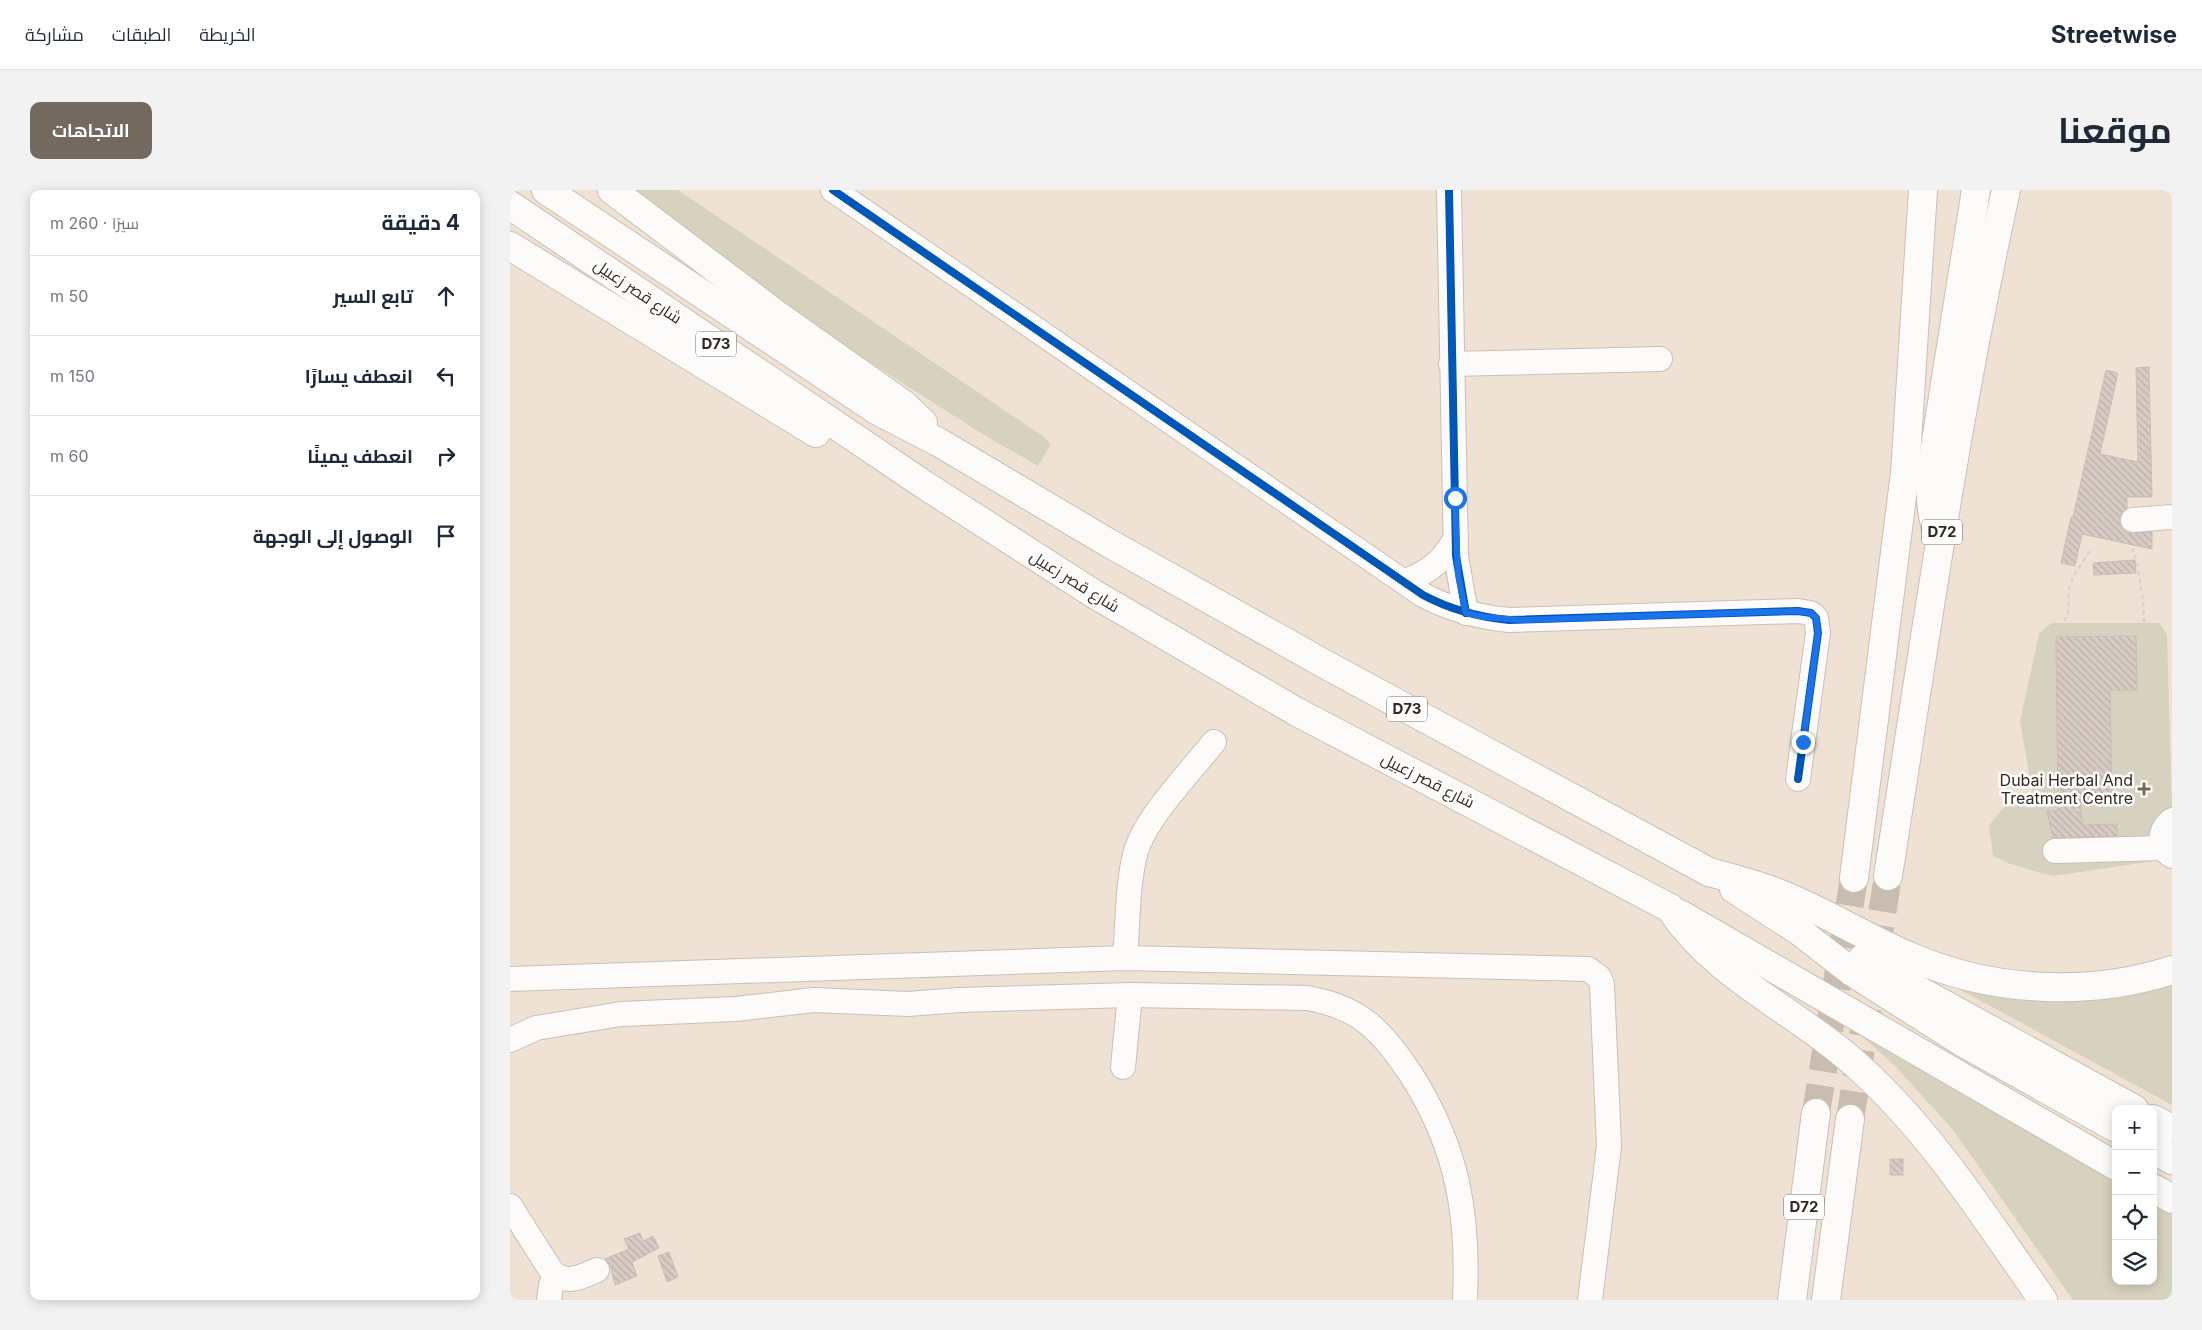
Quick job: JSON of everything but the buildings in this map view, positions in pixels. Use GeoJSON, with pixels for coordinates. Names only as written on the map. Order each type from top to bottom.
{"type":"FeatureCollection","features":[{"type":"Feature","properties":{"kind":"main road","name":"شارع قصر زعبيل"},"geometry":{"type":"LineString","coordinates":[[546,190],[878,411],[940,443],[1107,542],[1330,667],[1709,872]]}},
{"type":"Feature","properties":{"kind":"main road"},"geometry":{"type":"LineString","coordinates":[[612,190],[777,316],[903,404],[940,443]]}},
{"type":"Feature","properties":{"kind":"main road","name":"D72"},"geometry":{"type":"LineString","coordinates":[[1854,878],[1905,473],[1923,190]]}},
{"type":"Feature","properties":{"kind":"main road"},"geometry":{"type":"LineString","coordinates":[[1940,543],[1933,521],[1929,497],[1931,472],[1976,190]]}},
{"type":"Feature","properties":{"kind":"main road","name":"D72"},"geometry":{"type":"LineString","coordinates":[[1888,876],[1940,543],[1975,336],[2006,190]]}},
{"type":"Feature","properties":{"kind":"main road","name":"شارع قصر زعبيل"},"geometry":{"type":"LineString","coordinates":[[510,205],[923,484],[1094,594],[1297,712],[1670,908],[2112,1164]]}},
{"type":"Feature","properties":{"kind":"main road"},"geometry":{"type":"LineString","coordinates":[[510,246],[860,460],[884,471],[923,484]]}},
{"type":"Feature","properties":{"kind":"main road"},"geometry":{"type":"LineString","coordinates":[[1709,872],[1799,931],[1852,972],[1962,1042],[2112,1126]]}},
{"type":"Feature","properties":{"kind":"main road"},"geometry":{"type":"LineString","coordinates":[[1709,872],[1779,894],[1913,958],[1953,972],[1994,982],[2036,987],[2079,988],[2121,982],[2172,970]]}},
{"type":"Feature","properties":{"kind":"main road"},"geometry":{"type":"LineString","coordinates":[[1670,908],[1705,952],[1839,1050],[1886,1093],[1930,1143],[2043,1300]]}},
{"type":"Feature","properties":{"kind":"main road"},"geometry":{"type":"LineString","coordinates":[[1799,931],[1855,954],[2127,1105]]}},
{"type":"Feature","properties":{"kind":"main road","name":"D72"},"geometry":{"type":"LineString","coordinates":[[1792,1300],[1816,1113]]}},
{"type":"Feature","properties":{"kind":"main road","name":"D72"},"geometry":{"type":"LineString","coordinates":[[1826,1300],[1850,1120]]}},
{"type":"Feature","properties":{"kind":"main road"},"geometry":{"type":"LineString","coordinates":[[2157,1121],[2172,1130]]}},
{"type":"Feature","properties":{"kind":"main road"},"geometry":{"type":"LineString","coordinates":[[2155,1150],[2172,1160]]}},
{"type":"Feature","properties":{"kind":"main road"},"geometry":{"type":"LineString","coordinates":[[2157,1190],[2172,1199]]}},
{"type":"Feature","properties":{"kind":"street"},"geometry":{"type":"LineString","coordinates":[[834,190],[1423,595],[1444,606],[1484,617],[1525,620],[1798,611],[1811,613],[1816,618],[1818,633],[1798,779]]}},
{"type":"Feature","properties":{"kind":"street"},"geometry":{"type":"LineString","coordinates":[[1449,190],[1451,364],[1456,536],[1458,575],[1466,613]]}},
{"type":"Feature","properties":{"kind":"street"},"geometry":{"type":"LineString","coordinates":[[1451,364],[1660,359]]}},
{"type":"Feature","properties":{"kind":"street"},"geometry":{"type":"LineString","coordinates":[[2133,520],[2172,517]]}},
{"type":"Feature","properties":{"kind":"street"},"geometry":{"type":"LineString","coordinates":[[1404,581],[1421,575],[1436,566],[1448,552],[1456,536]]}},
{"type":"Feature","properties":{"kind":"street"},"geometry":{"type":"LineString","coordinates":[[1125,958],[1133,863],[1142,838],[1156,815],[1214,742]]}},
{"type":"Feature","properties":{"kind":"street"},"geometry":{"type":"LineString","coordinates":[[2055,852],[2168,852],[2162,832],[2172,820]]}},
{"type":"Feature","properties":{"kind":"street"},"geometry":{"type":"LineString","coordinates":[[2121,982],[2142,976],[2172,955]]}},
{"type":"Feature","properties":{"kind":"street"},"geometry":{"type":"LineString","coordinates":[[510,979],[1125,958],[1580,968],[1594,972],[1602,984],[1609,1146],[1590,1300]]}},
{"type":"Feature","properties":{"kind":"street"},"geometry":{"type":"LineString","coordinates":[[510,1040],[536,1028],[640,1012],[736,1009],[814,1000],[914,1004],[960,1000],[1130,995],[1307,998],[1340,1006],[1369,1022],[1392,1046],[1426,1098],[1449,1151],[1460,1188],[1466,1226],[1465,1300]]}},
{"type":"Feature","properties":{"kind":"street"},"geometry":{"type":"LineString","coordinates":[[1123,1068],[1130,995]]}},
{"type":"Feature","properties":{"kind":"street"},"geometry":{"type":"LineString","coordinates":[[510,1206],[552,1272],[558,1277],[571,1280],[597,1270]]}},
{"type":"Feature","properties":{"kind":"street"},"geometry":{"type":"LineString","coordinates":[[549,1300],[551,1285],[558,1277]]}},
{"type":"Feature","properties":{"kind":"path"},"geometry":{"type":"LineString","coordinates":[[2126,740],[2120,734],[2116,723],[2120,718],[2137,710],[2147,673],[2141,655],[2146,636],[2143,600],[2138,562],[2132,549]]}},
{"type":"Feature","properties":{"kind":"path"},"geometry":{"type":"LineString","coordinates":[[2064,621],[2069,611],[2068,598],[2072,580],[2090,551]]}},
{"type":"Feature","properties":{"kind":"path"},"geometry":{"type":"LineString","coordinates":[[2138,734],[2146,739],[2146,748],[2139,754],[2130,753],[2126,745],[2126,740],[2129,736],[2138,734]]}},
{"type":"Feature","properties":{"kind":"path"},"geometry":{"type":"LineString","coordinates":[[2126,745],[2121,750],[2117,765],[2123,778],[2129,783]]}},
{"type":"Feature","properties":{"kind":"path"},"geometry":{"type":"LineString","coordinates":[[2051,806],[2070,808],[2094,816],[2101,814],[2114,805],[2120,792],[2129,783],[2141,777],[2155,776],[2172,782]]}},
{"type":"Feature","properties":{"kind":"shaded area"},"geometry":{"type":"Polygon","coordinates":[[[631,190],[678,190],[1040,434],[1051,444],[1038,466],[984,435],[824,333],[631,190]]]}},
{"type":"Feature","properties":{"kind":"shaded area"},"geometry":{"type":"Polygon","coordinates":[[[2051,623],[2159,623],[2167,634],[2172,809],[2161,860],[2053,876],[2010,864],[1993,856],[1989,825],[2007,804],[2035,808],[2020,721],[2039,634],[2051,623]]]}},
{"type":"Feature","properties":{"kind":"shaded area"},"geometry":{"type":"Polygon","coordinates":[[[1937,977],[2172,982],[2172,1105],[1937,977]]]}},
{"type":"Feature","properties":{"kind":"shaded area"},"geometry":{"type":"Polygon","coordinates":[[[1861,1035],[2112,1178],[2112,1285],[2157,1285],[2157,1203],[2172,1211],[2172,1300],[2073,1300],[1953,1130],[1896,1067],[1861,1035]]]}},
{"type":"Feature","properties":{"kind":"tunnel"},"geometry":{"type":"LineString","coordinates":[[1850,1119],[1888,876]]}},
{"type":"Feature","properties":{"kind":"tunnel"},"geometry":{"type":"LineString","coordinates":[[1816,1113],[1854,878]]}},
{"type":"Feature","properties":{"kind":"cycle path"},"geometry":{"type":"LineString","coordinates":[[833,190],[1423,595],[1444,605],[1476,615],[1509,620],[1798,611],[1811,613],[1816,618],[1818,633],[1798,779]]}},
{"type":"Feature","properties":{"kind":"cycle path"},"geometry":{"type":"LineString","coordinates":[[1449,190],[1456,556],[1466,613]]}},
{"type":"Feature","properties":{"kind":"place","name":"Dubai Herbal And Treatment Centre"},"geometry":{"type":"Point","coordinates":[2144,789]}},
{"type":"Feature","properties":{"kind":"route"},"geometry":{"type":"LineString","coordinates":[[1455,498],[1456,556],[1461,594],[1466,613],[1509,620],[1798,611],[1811,613],[1816,618],[1818,633],[1803,742]]}}]}
